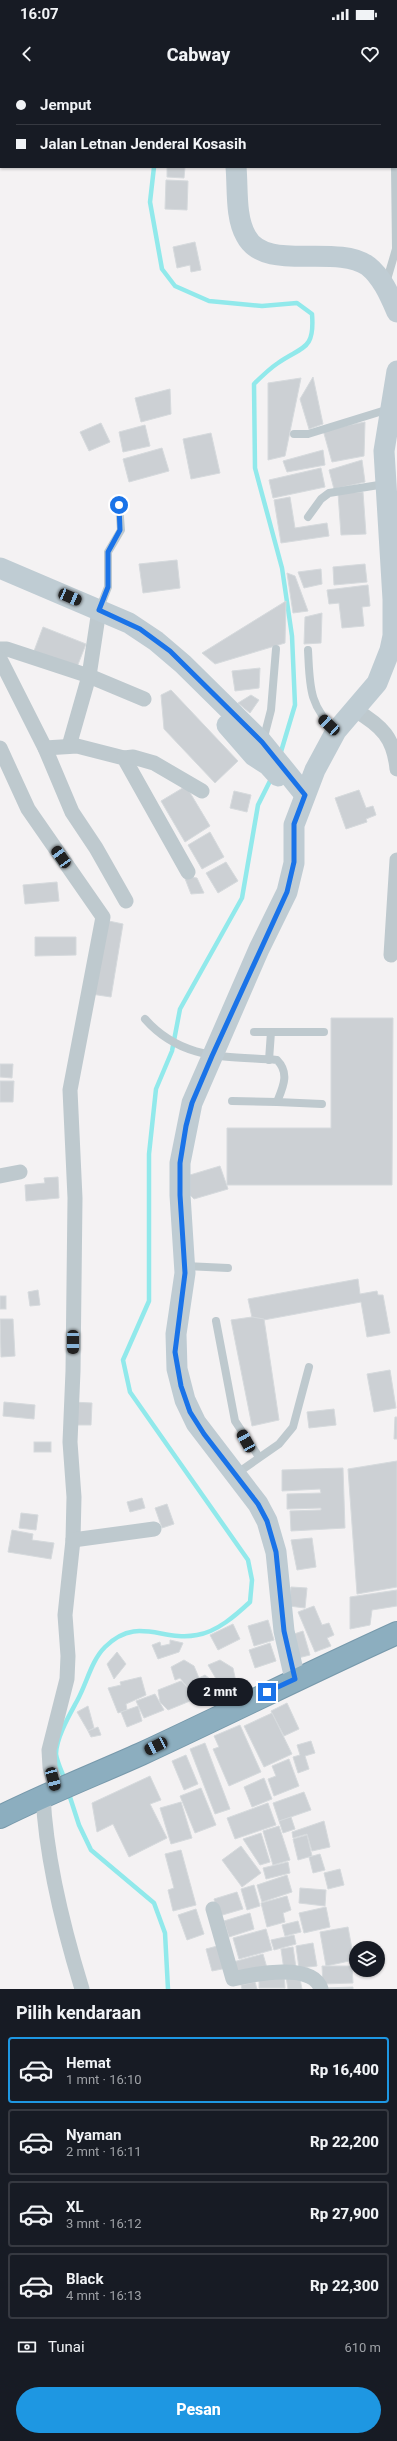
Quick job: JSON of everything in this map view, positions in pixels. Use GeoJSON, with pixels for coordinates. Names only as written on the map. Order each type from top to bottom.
{"type":"FeatureCollection","features":[{"type":"Feature","properties":{"kind":"highway"},"geometry":{"type":"LineString","coordinates":[[0,1817],[142,1753],[295,1679],[397,1633]]}},
{"type":"Feature","properties":{"kind":"street"},"geometry":{"type":"LineString","coordinates":[[236,168],[243,231],[255,247],[272,255],[348,257],[368,267],[385,287],[397,312]]}},
{"type":"Feature","properties":{"kind":"street"},"geometry":{"type":"LineString","coordinates":[[295,1679],[284,1631],[278,1570],[271,1532],[258,1504],[196,1423],[181,1386],[175,1352],[176,1334],[184,1289],[185,1266],[180,1195],[180,1163],[192,1103],[287,892],[294,862],[296,790],[336,731],[377,683],[390,650],[393,636],[395,589],[385,484],[384,451],[397,371]]}},
{"type":"Feature","properties":{"kind":"street"},"geometry":{"type":"LineString","coordinates":[[0,568],[98,616],[132,640],[167,667],[236,735],[265,755],[296,790]]}},
{"type":"Feature","properties":{"kind":"street"},"geometry":{"type":"LineString","coordinates":[[0,581],[98,616]]}},
{"type":"Feature","properties":{"kind":"street"},"geometry":{"type":"LineString","coordinates":[[68,746],[89,676],[98,616]]}},
{"type":"Feature","properties":{"kind":"street"},"geometry":{"type":"LineString","coordinates":[[0,649],[7,649],[89,676],[144,699]]}},
{"type":"Feature","properties":{"kind":"street"},"geometry":{"type":"LineString","coordinates":[[0,659],[45,748],[72,812],[96,848],[126,901]]}},
{"type":"Feature","properties":{"kind":"street"},"geometry":{"type":"LineString","coordinates":[[355,710],[369,718],[391,740],[396,752],[397,769]]}},
{"type":"Feature","properties":{"kind":"street"},"geometry":{"type":"LineString","coordinates":[[45,748],[77,746],[124,758],[133,757],[154,763],[202,791]]}},
{"type":"Feature","properties":{"kind":"street"},"geometry":{"type":"LineString","coordinates":[[0,748],[28,809],[103,917],[70,1090],[75,1198],[73,1371],[70,1442],[74,1490],[73,1540],[65,1615],[68,1656],[66,1679],[49,1750],[50,1767],[61,1789],[44,1820],[56,1883],[82,1989]]}},
{"type":"Feature","properties":{"kind":"street"},"geometry":{"type":"LineString","coordinates":[[124,758],[188,872]]}},
{"type":"Feature","properties":{"kind":"street"},"geometry":{"type":"LineString","coordinates":[[391,955],[397,860]]}},
{"type":"Feature","properties":{"kind":"street"},"geometry":{"type":"LineString","coordinates":[[0,1176],[20,1172]]}},
{"type":"Feature","properties":{"kind":"street"},"geometry":{"type":"LineString","coordinates":[[73,1540],[154,1529]]}},
{"type":"Feature","properties":{"kind":"street"},"geometry":{"type":"LineString","coordinates":[[214,1909],[233,1979],[259,1973],[301,1973],[316,1980],[321,1989]]}},
{"type":"Feature","properties":{"kind":"lane"},"geometry":{"type":"LineString","coordinates":[[385,287],[396,249],[395,168]]}},
{"type":"Feature","properties":{"kind":"lane"},"geometry":{"type":"LineString","coordinates":[[294,434],[308,434],[390,409]]}},
{"type":"Feature","properties":{"kind":"lane"},"geometry":{"type":"LineString","coordinates":[[308,517],[321,499],[329,493],[385,484]]}},
{"type":"Feature","properties":{"kind":"lane"},"geometry":{"type":"LineString","coordinates":[[98,616],[108,587],[108,552],[120,530],[119,505]]}},
{"type":"Feature","properties":{"kind":"lane"},"geometry":{"type":"LineString","coordinates":[[265,755],[271,710],[276,649]]}},
{"type":"Feature","properties":{"kind":"lane"},"geometry":{"type":"LineString","coordinates":[[308,650],[312,698],[322,718],[336,731]]}},
{"type":"Feature","properties":{"kind":"lane"},"geometry":{"type":"LineString","coordinates":[[145,1019],[157,1032],[169,1041],[212,1056],[277,1060],[282,1066],[285,1075],[276,1102]]}},
{"type":"Feature","properties":{"kind":"lane"},"geometry":{"type":"LineString","coordinates":[[254,1032],[324,1032]]}},
{"type":"Feature","properties":{"kind":"lane"},"geometry":{"type":"LineString","coordinates":[[269,1060],[271,1032]]}},
{"type":"Feature","properties":{"kind":"lane"},"geometry":{"type":"LineString","coordinates":[[232,1101],[322,1104]]}},
{"type":"Feature","properties":{"kind":"lane"},"geometry":{"type":"LineString","coordinates":[[185,1266],[228,1268]]}},
{"type":"Feature","properties":{"kind":"lane"},"geometry":{"type":"LineString","coordinates":[[216,1321],[235,1421],[259,1457]]}},
{"type":"Feature","properties":{"kind":"lane"},"geometry":{"type":"LineString","coordinates":[[236,1474],[279,1444],[293,1427],[310,1367]]}},
{"type":"Feature","properties":{"kind":"building"},"geometry":{"type":"Polygon","coordinates":[[[167,168],[185,168],[184,178],[167,177],[167,168]]]}},
{"type":"Feature","properties":{"kind":"building"},"geometry":{"type":"Polygon","coordinates":[[[166,180],[188,181],[187,210],[165,209],[166,180]]]}},
{"type":"Feature","properties":{"kind":"building"},"geometry":{"type":"Polygon","coordinates":[[[195,242],[201,270],[191,272],[190,265],[177,268],[173,247],[195,242]]]}},
{"type":"Feature","properties":{"kind":"building"},"geometry":{"type":"Polygon","coordinates":[[[313,377],[323,424],[309,429],[300,399],[313,377]]]}},
{"type":"Feature","properties":{"kind":"building"},"geometry":{"type":"Polygon","coordinates":[[[301,378],[285,456],[268,460],[268,383],[301,378]]]}},
{"type":"Feature","properties":{"kind":"building"},"geometry":{"type":"Polygon","coordinates":[[[170,389],[171,414],[141,422],[135,398],[170,389]]]}},
{"type":"Feature","properties":{"kind":"building"},"geometry":{"type":"Polygon","coordinates":[[[365,422],[364,456],[332,462],[323,430],[365,422]]]}},
{"type":"Feature","properties":{"kind":"building"},"geometry":{"type":"Polygon","coordinates":[[[101,423],[110,442],[89,451],[80,432],[101,423]]]}},
{"type":"Feature","properties":{"kind":"building"},"geometry":{"type":"Polygon","coordinates":[[[145,425],[150,446],[123,452],[119,432],[145,425]]]}},
{"type":"Feature","properties":{"kind":"building"},"geometry":{"type":"Polygon","coordinates":[[[211,433],[220,473],[191,479],[183,439],[211,433]]]}},
{"type":"Feature","properties":{"kind":"building"},"geometry":{"type":"Polygon","coordinates":[[[162,448],[169,471],[129,482],[123,459],[162,448]]]}},
{"type":"Feature","properties":{"kind":"building"},"geometry":{"type":"Polygon","coordinates":[[[323,450],[325,465],[287,472],[283,461],[323,450]]]}},
{"type":"Feature","properties":{"kind":"building"},"geometry":{"type":"Polygon","coordinates":[[[362,460],[365,482],[334,489],[329,470],[362,460]]]}},
{"type":"Feature","properties":{"kind":"building"},"geometry":{"type":"Polygon","coordinates":[[[321,468],[325,487],[273,498],[269,480],[321,468]]]}},
{"type":"Feature","properties":{"kind":"building"},"geometry":{"type":"Polygon","coordinates":[[[363,492],[366,534],[341,535],[338,493],[363,492]]]}},
{"type":"Feature","properties":{"kind":"building"},"geometry":{"type":"Polygon","coordinates":[[[290,497],[295,528],[327,523],[329,536],[281,543],[274,500],[290,497]]]}},
{"type":"Feature","properties":{"kind":"building"},"geometry":{"type":"Polygon","coordinates":[[[177,560],[180,588],[143,593],[139,564],[177,560]]]}},
{"type":"Feature","properties":{"kind":"building"},"geometry":{"type":"Polygon","coordinates":[[[365,564],[367,582],[334,585],[333,567],[365,564]]]}},
{"type":"Feature","properties":{"kind":"building"},"geometry":{"type":"Polygon","coordinates":[[[321,569],[322,584],[304,588],[298,572],[321,569]]]}},
{"type":"Feature","properties":{"kind":"building"},"geometry":{"type":"Polygon","coordinates":[[[287,573],[295,576],[308,611],[293,613],[287,573]]]}},
{"type":"Feature","properties":{"kind":"building"},"geometry":{"type":"Polygon","coordinates":[[[368,585],[370,606],[362,607],[364,626],[342,628],[339,603],[329,604],[327,590],[368,585]]]}},
{"type":"Feature","properties":{"kind":"building"},"geometry":{"type":"Polygon","coordinates":[[[286,601],[285,643],[215,664],[202,653],[286,601]]]}},
{"type":"Feature","properties":{"kind":"building"},"geometry":{"type":"Polygon","coordinates":[[[322,613],[321,643],[304,644],[305,617],[322,613]]]}},
{"type":"Feature","properties":{"kind":"building"},"geometry":{"type":"Polygon","coordinates":[[[43,627],[86,644],[77,667],[34,651],[43,627]]]}},
{"type":"Feature","properties":{"kind":"building"},"geometry":{"type":"Polygon","coordinates":[[[260,668],[259,688],[235,691],[232,671],[260,668]]]}},
{"type":"Feature","properties":{"kind":"building"},"geometry":{"type":"Polygon","coordinates":[[[171,690],[238,761],[215,783],[164,729],[161,695],[171,690]]]}},
{"type":"Feature","properties":{"kind":"building"},"geometry":{"type":"Polygon","coordinates":[[[251,695],[259,700],[250,713],[238,703],[251,695]]]}},
{"type":"Feature","properties":{"kind":"building"},"geometry":{"type":"Polygon","coordinates":[[[186,786],[210,826],[185,842],[161,801],[186,786]]]}},
{"type":"Feature","properties":{"kind":"building"},"geometry":{"type":"Polygon","coordinates":[[[359,790],[366,808],[373,806],[376,815],[366,819],[367,822],[346,829],[335,798],[359,790]]]}},
{"type":"Feature","properties":{"kind":"building"},"geometry":{"type":"Polygon","coordinates":[[[234,791],[251,795],[247,812],[230,808],[234,791]]]}},
{"type":"Feature","properties":{"kind":"building"},"geometry":{"type":"Polygon","coordinates":[[[210,832],[224,857],[202,869],[188,845],[210,832]]]}},
{"type":"Feature","properties":{"kind":"building"},"geometry":{"type":"Polygon","coordinates":[[[226,862],[238,881],[218,893],[206,873],[226,862]]]}},
{"type":"Feature","properties":{"kind":"building"},"geometry":{"type":"Polygon","coordinates":[[[184,876],[197,878],[204,893],[191,894],[184,876]]]}},
{"type":"Feature","properties":{"kind":"building"},"geometry":{"type":"Polygon","coordinates":[[[57,882],[59,901],[25,904],[23,885],[57,882]]]}},
{"type":"Feature","properties":{"kind":"building"},"geometry":{"type":"Polygon","coordinates":[[[104,920],[123,924],[111,997],[91,994],[104,920]]]}},
{"type":"Feature","properties":{"kind":"building"},"geometry":{"type":"Polygon","coordinates":[[[35,937],[76,937],[76,955],[35,956],[35,937]]]}},
{"type":"Feature","properties":{"kind":"building"},"geometry":{"type":"Polygon","coordinates":[[[331,1018],[393,1018],[392,1185],[227,1185],[227,1128],[331,1128],[331,1018]]]}},
{"type":"Feature","properties":{"kind":"building"},"geometry":{"type":"Polygon","coordinates":[[[0,1064],[13,1064],[12,1078],[0,1077],[0,1064]]]}},
{"type":"Feature","properties":{"kind":"building"},"geometry":{"type":"Polygon","coordinates":[[[0,1081],[14,1081],[13,1102],[0,1102],[0,1081]]]}},
{"type":"Feature","properties":{"kind":"building"},"geometry":{"type":"Polygon","coordinates":[[[220,1166],[228,1189],[194,1199],[190,1195],[190,1175],[220,1166]]]}},
{"type":"Feature","properties":{"kind":"building"},"geometry":{"type":"Polygon","coordinates":[[[58,1177],[59,1198],[26,1201],[25,1185],[45,1183],[44,1178],[58,1177]]]}},
{"type":"Feature","properties":{"kind":"building"},"geometry":{"type":"Polygon","coordinates":[[[358,1279],[360,1294],[377,1291],[378,1295],[383,1295],[390,1333],[367,1337],[361,1302],[253,1322],[248,1299],[358,1279]]]}},
{"type":"Feature","properties":{"kind":"building"},"geometry":{"type":"Polygon","coordinates":[[[38,1290],[40,1305],[30,1306],[28,1292],[38,1290]]]}},
{"type":"Feature","properties":{"kind":"building"},"geometry":{"type":"Polygon","coordinates":[[[0,1296],[6,1296],[6,1309],[0,1309],[0,1296]]]}},
{"type":"Feature","properties":{"kind":"building"},"geometry":{"type":"Polygon","coordinates":[[[252,1317],[264,1319],[279,1420],[252,1426],[231,1320],[252,1317]]]}},
{"type":"Feature","properties":{"kind":"building"},"geometry":{"type":"Polygon","coordinates":[[[0,1319],[13,1319],[15,1356],[1,1357],[0,1319]]]}},
{"type":"Feature","properties":{"kind":"building"},"geometry":{"type":"Polygon","coordinates":[[[390,1370],[396,1408],[374,1412],[367,1374],[390,1370]]]}},
{"type":"Feature","properties":{"kind":"building"},"geometry":{"type":"Polygon","coordinates":[[[4,1402],[35,1405],[34,1419],[3,1416],[4,1402]]]}},
{"type":"Feature","properties":{"kind":"building"},"geometry":{"type":"Polygon","coordinates":[[[72,1402],[92,1403],[91,1425],[76,1425],[72,1402]]]}},
{"type":"Feature","properties":{"kind":"building"},"geometry":{"type":"Polygon","coordinates":[[[334,1409],[336,1425],[309,1428],[307,1412],[334,1409]]]}},
{"type":"Feature","properties":{"kind":"building"},"geometry":{"type":"Polygon","coordinates":[[[395,1417],[397,1417],[397,1439],[394,1439],[395,1417]]]}},
{"type":"Feature","properties":{"kind":"building"},"geometry":{"type":"Polygon","coordinates":[[[34,1442],[51,1442],[51,1452],[34,1452],[34,1442]]]}},
{"type":"Feature","properties":{"kind":"building"},"geometry":{"type":"Polygon","coordinates":[[[397,1461],[397,1587],[357,1594],[348,1469],[397,1461]]]}},
{"type":"Feature","properties":{"kind":"building"},"geometry":{"type":"Polygon","coordinates":[[[343,1468],[345,1528],[291,1531],[290,1511],[321,1510],[321,1508],[287,1509],[287,1494],[321,1493],[320,1489],[282,1491],[282,1470],[343,1468]]]}},
{"type":"Feature","properties":{"kind":"building"},"geometry":{"type":"Polygon","coordinates":[[[142,1498],[145,1508],[130,1512],[127,1502],[142,1498]]]}},
{"type":"Feature","properties":{"kind":"building"},"geometry":{"type":"Polygon","coordinates":[[[167,1504],[174,1524],[162,1528],[155,1508],[167,1504]]]}},
{"type":"Feature","properties":{"kind":"building"},"geometry":{"type":"Polygon","coordinates":[[[21,1513],[38,1515],[36,1530],[19,1528],[21,1513]]]}},
{"type":"Feature","properties":{"kind":"building"},"geometry":{"type":"Polygon","coordinates":[[[12,1530],[33,1534],[32,1540],[54,1543],[51,1559],[8,1552],[12,1530]]]}},
{"type":"Feature","properties":{"kind":"building"},"geometry":{"type":"Polygon","coordinates":[[[312,1538],[316,1567],[297,1570],[291,1540],[312,1538]]]}},
{"type":"Feature","properties":{"kind":"building"},"geometry":{"type":"Polygon","coordinates":[[[291,1587],[307,1588],[305,1608],[289,1606],[291,1587]]]}},
{"type":"Feature","properties":{"kind":"building"},"geometry":{"type":"Polygon","coordinates":[[[397,1590],[397,1606],[372,1610],[370,1625],[350,1629],[350,1597],[397,1590]]]}},
{"type":"Feature","properties":{"kind":"building"},"geometry":{"type":"Polygon","coordinates":[[[314,1606],[322,1625],[329,1623],[334,1635],[327,1638],[331,1646],[315,1652],[298,1612],[314,1606]]]}},
{"type":"Feature","properties":{"kind":"building"},"geometry":{"type":"Polygon","coordinates":[[[268,1620],[274,1640],[254,1646],[248,1626],[268,1620]]]}},
{"type":"Feature","properties":{"kind":"building"},"geometry":{"type":"Polygon","coordinates":[[[233,1624],[240,1639],[218,1650],[210,1635],[233,1624]]]}},
{"type":"Feature","properties":{"kind":"building"},"geometry":{"type":"Polygon","coordinates":[[[303,1631],[310,1655],[298,1658],[291,1635],[303,1631]]]}},
{"type":"Feature","properties":{"kind":"building"},"geometry":{"type":"Polygon","coordinates":[[[170,1640],[183,1643],[179,1652],[158,1659],[152,1645],[160,1642],[161,1646],[170,1644],[170,1640]]]}},
{"type":"Feature","properties":{"kind":"building"},"geometry":{"type":"Polygon","coordinates":[[[270,1643],[276,1661],[255,1668],[249,1650],[270,1643]]]}},
{"type":"Feature","properties":{"kind":"building"},"geometry":{"type":"Polygon","coordinates":[[[117,1652],[126,1664],[114,1679],[107,1664],[117,1652]]]}},
{"type":"Feature","properties":{"kind":"building"},"geometry":{"type":"Polygon","coordinates":[[[184,1660],[194,1666],[199,1678],[205,1675],[210,1679],[212,1686],[189,1695],[188,1688],[180,1678],[175,1680],[171,1667],[184,1660]]]}},
{"type":"Feature","properties":{"kind":"building"},"geometry":{"type":"Polygon","coordinates":[[[220,1660],[233,1668],[236,1682],[222,1689],[208,1665],[220,1660]]]}},
{"type":"Feature","properties":{"kind":"building"},"geometry":{"type":"Polygon","coordinates":[[[141,1677],[146,1695],[126,1704],[127,1710],[118,1713],[108,1688],[121,1685],[120,1682],[141,1677]]]}},
{"type":"Feature","properties":{"kind":"building"},"geometry":{"type":"Polygon","coordinates":[[[181,1681],[188,1688],[190,1701],[168,1710],[160,1702],[158,1690],[181,1681]]]}},
{"type":"Feature","properties":{"kind":"building"},"geometry":{"type":"Polygon","coordinates":[[[155,1694],[164,1710],[144,1718],[136,1701],[155,1694]]]}},
{"type":"Feature","properties":{"kind":"building"},"geometry":{"type":"Polygon","coordinates":[[[287,1703],[299,1729],[284,1736],[271,1711],[287,1703]]]}},
{"type":"Feature","properties":{"kind":"building"},"geometry":{"type":"Polygon","coordinates":[[[88,1706],[94,1728],[88,1731],[77,1712],[88,1706]]]}},
{"type":"Feature","properties":{"kind":"building"},"geometry":{"type":"Polygon","coordinates":[[[138,1706],[142,1721],[127,1727],[121,1712],[138,1706]]]}},
{"type":"Feature","properties":{"kind":"building"},"geometry":{"type":"Polygon","coordinates":[[[272,1713],[292,1754],[264,1767],[244,1726],[272,1713]]]}},
{"type":"Feature","properties":{"kind":"building"},"geometry":{"type":"Polygon","coordinates":[[[240,1725],[261,1772],[229,1786],[213,1749],[219,1747],[214,1736],[240,1725]]]}},
{"type":"Feature","properties":{"kind":"building"},"geometry":{"type":"Polygon","coordinates":[[[98,1727],[101,1735],[91,1737],[88,1731],[98,1727]]]}},
{"type":"Feature","properties":{"kind":"building"},"geometry":{"type":"Polygon","coordinates":[[[311,1741],[315,1753],[305,1756],[309,1769],[298,1773],[293,1757],[300,1755],[297,1745],[311,1741]]]}},
{"type":"Feature","properties":{"kind":"building"},"geometry":{"type":"Polygon","coordinates":[[[205,1743],[230,1809],[215,1814],[190,1749],[205,1743]]]}},
{"type":"Feature","properties":{"kind":"building"},"geometry":{"type":"Polygon","coordinates":[[[186,1755],[198,1784],[184,1790],[172,1761],[186,1755]]]}},
{"type":"Feature","properties":{"kind":"building"},"geometry":{"type":"Polygon","coordinates":[[[289,1759],[299,1786],[274,1796],[268,1779],[276,1776],[272,1766],[289,1759]]]}},
{"type":"Feature","properties":{"kind":"building"},"geometry":{"type":"Polygon","coordinates":[[[150,1776],[161,1800],[150,1804],[167,1838],[129,1857],[113,1824],[97,1832],[92,1803],[150,1776]]]}},
{"type":"Feature","properties":{"kind":"building"},"geometry":{"type":"Polygon","coordinates":[[[264,1778],[272,1799],[252,1807],[244,1787],[264,1778]]]}},
{"type":"Feature","properties":{"kind":"building"},"geometry":{"type":"Polygon","coordinates":[[[201,1788],[216,1825],[195,1833],[180,1796],[201,1788]]]}},
{"type":"Feature","properties":{"kind":"building"},"geometry":{"type":"Polygon","coordinates":[[[304,1792],[311,1810],[279,1821],[273,1803],[304,1792]]]}},
{"type":"Feature","properties":{"kind":"building"},"geometry":{"type":"Polygon","coordinates":[[[181,1802],[192,1838],[171,1844],[160,1808],[181,1802]]]}},
{"type":"Feature","properties":{"kind":"building"},"geometry":{"type":"Polygon","coordinates":[[[268,1803],[276,1825],[235,1839],[227,1818],[268,1803]]]}},
{"type":"Feature","properties":{"kind":"building"},"geometry":{"type":"Polygon","coordinates":[[[291,1817],[295,1829],[283,1833],[279,1821],[291,1817]]]}},
{"type":"Feature","properties":{"kind":"building"},"geometry":{"type":"Polygon","coordinates":[[[324,1821],[330,1847],[312,1851],[307,1834],[293,1838],[292,1832],[324,1821]]]}},
{"type":"Feature","properties":{"kind":"building"},"geometry":{"type":"Polygon","coordinates":[[[279,1826],[290,1860],[273,1865],[263,1831],[279,1826]]]}},
{"type":"Feature","properties":{"kind":"building"},"geometry":{"type":"Polygon","coordinates":[[[261,1833],[270,1862],[260,1865],[243,1839],[261,1833]]]}},
{"type":"Feature","properties":{"kind":"building"},"geometry":{"type":"Polygon","coordinates":[[[307,1835],[312,1856],[298,1860],[293,1839],[307,1835]]]}},
{"type":"Feature","properties":{"kind":"building"},"geometry":{"type":"Polygon","coordinates":[[[241,1846],[261,1873],[242,1887],[222,1860],[241,1846]]]}},
{"type":"Feature","properties":{"kind":"building"},"geometry":{"type":"Polygon","coordinates":[[[181,1850],[196,1905],[173,1911],[168,1890],[174,1888],[165,1854],[181,1850]]]}},
{"type":"Feature","properties":{"kind":"building"},"geometry":{"type":"Polygon","coordinates":[[[320,1854],[325,1870],[313,1873],[309,1857],[320,1854]]]}},
{"type":"Feature","properties":{"kind":"building"},"geometry":{"type":"Polygon","coordinates":[[[288,1862],[290,1873],[266,1879],[263,1868],[288,1862]]]}},
{"type":"Feature","properties":{"kind":"building"},"geometry":{"type":"Polygon","coordinates":[[[340,1869],[344,1885],[328,1889],[324,1873],[340,1869]]]}},
{"type":"Feature","properties":{"kind":"building"},"geometry":{"type":"Polygon","coordinates":[[[287,1875],[292,1892],[262,1902],[257,1885],[287,1875]]]}},
{"type":"Feature","properties":{"kind":"building"},"geometry":{"type":"Polygon","coordinates":[[[254,1885],[260,1906],[247,1910],[241,1889],[254,1885]]]}},
{"type":"Feature","properties":{"kind":"building"},"geometry":{"type":"Polygon","coordinates":[[[300,1888],[326,1890],[325,1906],[299,1903],[300,1888]]]}},
{"type":"Feature","properties":{"kind":"building"},"geometry":{"type":"Polygon","coordinates":[[[237,1892],[243,1909],[219,1916],[214,1899],[237,1892]]]}},
{"type":"Feature","properties":{"kind":"building"},"geometry":{"type":"Polygon","coordinates":[[[287,1896],[291,1910],[283,1913],[285,1922],[267,1927],[261,1903],[287,1896]]]}},
{"type":"Feature","properties":{"kind":"building"},"geometry":{"type":"Polygon","coordinates":[[[326,1907],[330,1927],[304,1933],[299,1913],[326,1907]]]}},
{"type":"Feature","properties":{"kind":"building"},"geometry":{"type":"Polygon","coordinates":[[[196,1909],[204,1934],[187,1940],[178,1915],[196,1909]]]}},
{"type":"Feature","properties":{"kind":"building"},"geometry":{"type":"Polygon","coordinates":[[[250,1913],[254,1929],[229,1937],[224,1921],[250,1913]]]}},
{"type":"Feature","properties":{"kind":"building"},"geometry":{"type":"Polygon","coordinates":[[[298,1921],[301,1932],[285,1936],[282,1925],[298,1921]]]}},
{"type":"Feature","properties":{"kind":"building"},"geometry":{"type":"Polygon","coordinates":[[[348,1927],[351,1941],[349,1941],[349,1961],[326,1966],[320,1932],[348,1927]]]}},
{"type":"Feature","properties":{"kind":"building"},"geometry":{"type":"Polygon","coordinates":[[[266,1929],[272,1950],[239,1959],[233,1938],[266,1929]]]}},
{"type":"Feature","properties":{"kind":"building"},"geometry":{"type":"Polygon","coordinates":[[[294,1935],[296,1944],[274,1950],[271,1940],[294,1935]]]}},
{"type":"Feature","properties":{"kind":"building"},"geometry":{"type":"Polygon","coordinates":[[[313,1943],[317,1966],[299,1968],[296,1946],[313,1943]]]}},
{"type":"Feature","properties":{"kind":"building"},"geometry":{"type":"Polygon","coordinates":[[[221,1945],[227,1968],[212,1971],[206,1949],[221,1945]]]}},
{"type":"Feature","properties":{"kind":"building"},"geometry":{"type":"Polygon","coordinates":[[[293,1947],[296,1968],[284,1970],[281,1949],[293,1947]]]}},
{"type":"Feature","properties":{"kind":"building"},"geometry":{"type":"Polygon","coordinates":[[[263,1954],[267,1968],[237,1977],[233,1962],[263,1954]]]}},
{"type":"Feature","properties":{"kind":"building"},"geometry":{"type":"Polygon","coordinates":[[[322,1966],[349,1966],[349,1977],[353,1977],[353,1983],[323,1984],[322,1966]]]}},
{"type":"Feature","properties":{"kind":"building"},"geometry":{"type":"Polygon","coordinates":[[[284,1974],[285,1988],[259,1988],[259,1975],[284,1974]]]}},
{"type":"Feature","properties":{"kind":"building"},"geometry":{"type":"Polygon","coordinates":[[[299,1974],[302,1989],[288,1989],[286,1977],[299,1974]]]}},
{"type":"Feature","properties":{"kind":"building"},"geometry":{"type":"Polygon","coordinates":[[[255,1982],[257,1989],[242,1989],[241,1985],[255,1982]]]}},
{"type":"Feature","properties":{"kind":"building"},"geometry":{"type":"Polygon","coordinates":[[[353,1987],[353,1989],[326,1989],[326,1988],[353,1987]]]}},
{"type":"Feature","properties":{"kind":"waterway"},"geometry":{"type":"LineString","coordinates":[[154,168],[150,202],[162,269],[175,286],[209,301],[262,306],[297,303],[312,314],[311,335],[305,346],[275,365],[254,384],[255,468],[282,568],[292,636],[295,705],[280,755]]}},
{"type":"Feature","properties":{"kind":"waterway"},"geometry":{"type":"LineString","coordinates":[[65,1780],[58,1764],[56,1754],[58,1741],[93,1665],[105,1647],[117,1638],[128,1633],[139,1631],[184,1636],[204,1633],[219,1627],[250,1602],[252,1580],[248,1560],[130,1392],[123,1360],[149,1301],[149,1154],[156,1089],[172,1051],[180,1009],[242,898],[258,805],[272,777]]}},
{"type":"Feature","properties":{"kind":"waterway"},"geometry":{"type":"LineString","coordinates":[[68,1791],[79,1825],[91,1850],[154,1903],[165,1933],[168,1989]]}},
{"type":"Feature","properties":{"kind":"route"},"geometry":{"type":"LineString","coordinates":[[119,505],[120,530],[108,552],[106,561],[108,587],[99,610],[140,629],[170,651],[262,742],[305,795],[294,824],[294,862],[292,878],[287,892],[259,949],[192,1103],[186,1126],[180,1163],[180,1195],[185,1273],[184,1289],[176,1334],[175,1352],[177,1369],[185,1400],[196,1423],[258,1504],[264,1514],[271,1532],[276,1552],[284,1631],[295,1679],[267,1692]]}}]}
